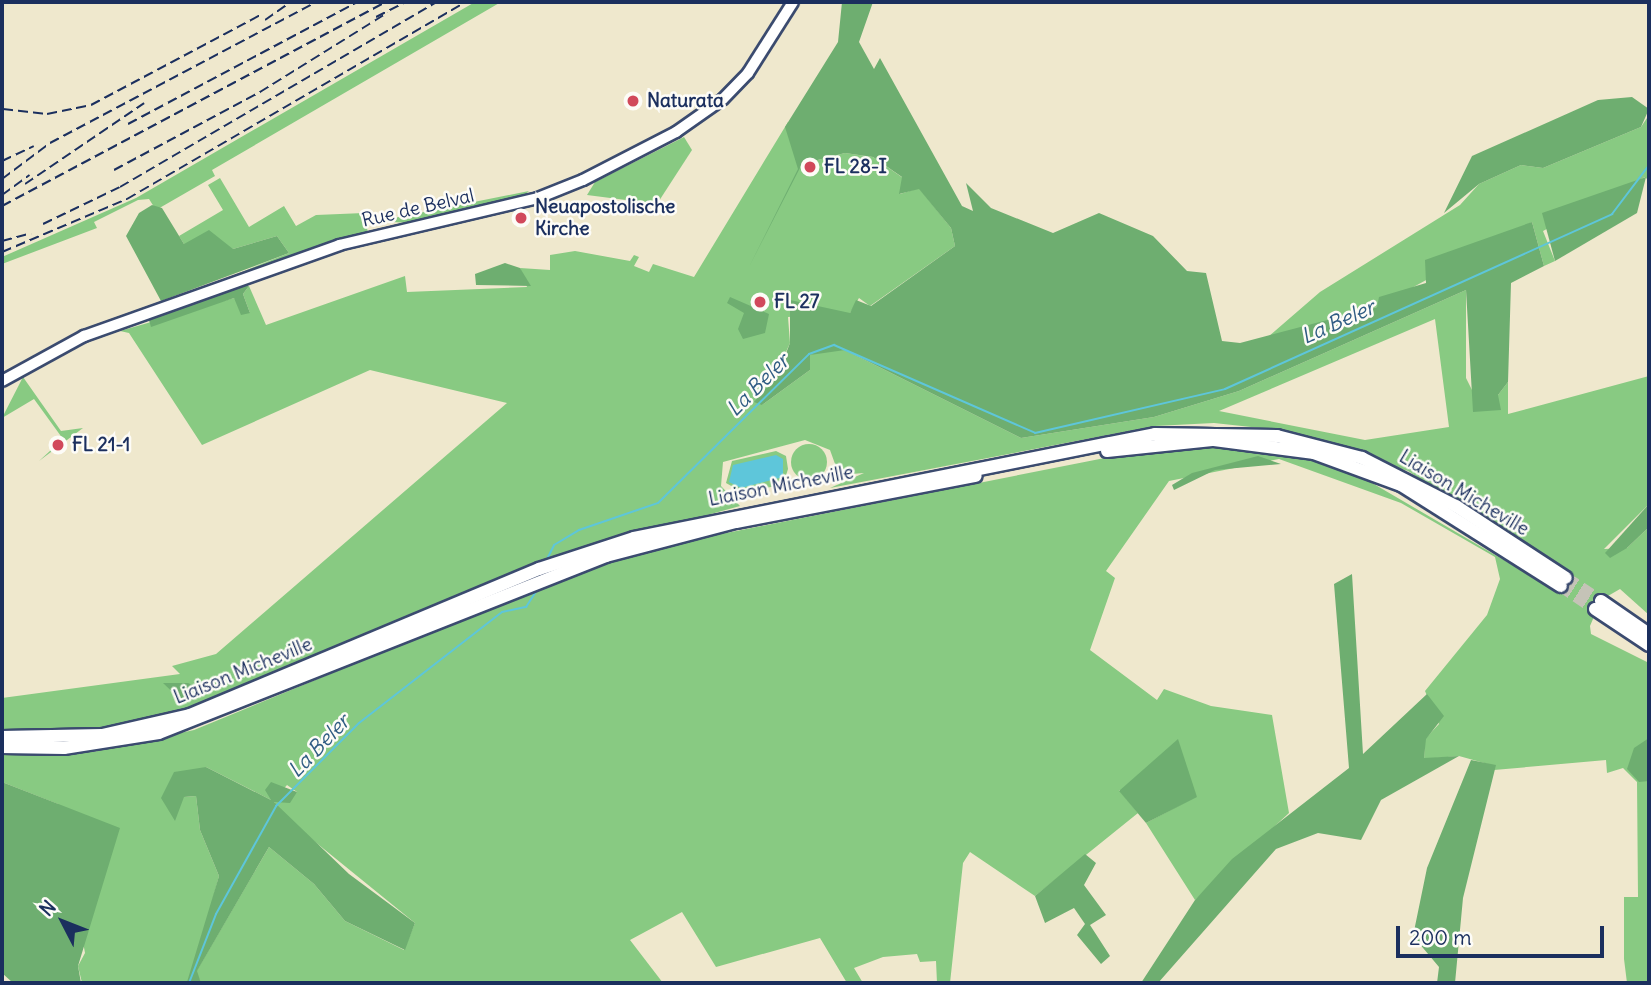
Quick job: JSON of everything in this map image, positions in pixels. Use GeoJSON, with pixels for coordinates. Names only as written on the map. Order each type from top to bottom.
{"type":"FeatureCollection","features":[{"type":"Feature","properties":{"kind":"highway","name":"Liaison Micheville"},"geometry":{"type":"LineString","coordinates":[[4,742],[102,744],[193,723],[541,574],[740,513],[1124,439],[1213,432],[1277,436],[1362,458],[1456,506],[1563,582]]}},
{"type":"Feature","properties":{"kind":"highway"},"geometry":{"type":"LineString","coordinates":[[1649,634],[1598,605],[1649,645]]}},
{"type":"Feature","properties":{"kind":"main road","name":"Rue de Belval"},"geometry":{"type":"LineString","coordinates":[[2,381],[84,336],[328,249],[538,198],[583,180],[685,127],[723,99],[748,73],[793,2]]}},
{"type":"Feature","properties":{"kind":"green space"},"geometry":{"type":"Polygon","coordinates":[[[475,2],[501,2],[212,170],[215,176],[156,210],[149,199],[138,200],[94,222],[97,228],[2,264],[2,257],[136,198],[475,2]]]}},
{"type":"Feature","properties":{"kind":"green space"},"geometry":{"type":"Polygon","coordinates":[[[842,2],[873,2],[859,42],[874,69],[880,58],[962,206],[973,211],[966,183],[991,208],[1053,233],[1099,213],[1153,236],[1187,271],[1206,273],[1222,341],[1240,343],[1377,307],[1379,297],[1426,283],[1425,260],[1532,222],[1544,266],[1511,283],[1508,382],[1498,395],[1501,410],[1473,412],[1466,290],[1239,391],[1154,417],[1021,438],[845,350],[810,355],[810,370],[762,405],[754,402],[778,374],[790,343],[790,300],[850,313],[856,300],[871,306],[955,246],[951,228],[919,189],[899,194],[902,177],[873,157],[845,153],[802,164],[749,267],[798,169],[785,127],[838,42],[842,2]]]}},
{"type":"Feature","properties":{"kind":"green space"},"geometry":{"type":"Polygon","coordinates":[[[1632,97],[1649,109],[1641,127],[1543,168],[1521,165],[1479,184],[1444,213],[1472,156],[1598,100],[1632,97]]]}},
{"type":"Feature","properties":{"kind":"green space"},"geometry":{"type":"Polygon","coordinates":[[[1649,115],[1649,181],[1645,177],[1543,231],[1555,261],[1544,266],[1532,222],[1377,307],[1268,337],[1320,292],[1460,205],[1479,184],[1521,165],[1543,168],[1641,127],[1649,115]]]}},
{"type":"Feature","properties":{"kind":"green space"},"geometry":{"type":"Polygon","coordinates":[[[788,122],[802,164],[845,153],[873,157],[903,178],[900,194],[919,188],[951,228],[955,246],[870,306],[859,298],[850,313],[788,317],[790,343],[762,405],[810,370],[810,355],[828,349],[845,350],[1021,438],[1154,417],[1239,391],[1466,290],[1466,378],[1477,400],[1498,395],[1508,382],[1508,414],[1649,376],[1649,504],[1604,549],[1627,548],[1649,527],[1649,615],[1620,589],[1601,600],[1590,626],[1591,634],[1649,663],[1649,983],[1627,983],[1624,959],[1624,897],[1638,897],[1637,782],[1623,768],[1607,773],[1606,760],[1494,770],[1495,766],[1459,756],[1424,759],[1425,739],[1439,724],[1425,691],[1487,615],[1500,579],[1495,557],[1401,503],[1279,459],[1169,481],[1106,571],[1115,578],[1090,650],[1157,700],[1164,689],[1211,706],[1272,715],[1289,813],[1195,900],[1146,823],[1197,796],[1119,790],[1138,813],[1035,896],[970,852],[963,863],[950,983],[937,983],[936,961],[920,962],[917,954],[883,957],[854,968],[863,983],[847,983],[820,938],[716,967],[682,912],[630,940],[663,983],[201,983],[196,972],[269,847],[314,884],[345,921],[404,950],[415,923],[282,815],[274,802],[297,792],[287,785],[273,801],[206,767],[184,797],[196,796],[200,830],[219,876],[190,983],[82,983],[78,966],[85,953],[58,804],[2,782],[2,753],[93,752],[194,730],[565,577],[676,543],[1120,455],[1215,446],[1313,459],[1355,473],[1557,591],[1568,574],[1408,471],[1278,430],[1214,423],[1155,426],[830,488],[864,473],[839,475],[830,450],[805,440],[723,462],[721,486],[740,506],[555,557],[191,707],[103,729],[2,731],[2,698],[180,674],[172,666],[216,654],[507,403],[370,370],[202,445],[129,333],[120,331],[234,298],[250,313],[243,294],[249,286],[266,325],[405,276],[407,292],[527,287],[520,268],[550,270],[550,255],[575,251],[630,261],[634,255],[639,257],[634,266],[649,272],[653,264],[694,277],[788,122]],[[1435,319],[1219,411],[1365,440],[1449,427],[1435,319]]]}},
{"type":"Feature","properties":{"kind":"green space"},"geometry":{"type":"Polygon","coordinates":[[[684,137],[692,150],[657,204],[587,195],[595,182],[684,137]]]}},
{"type":"Feature","properties":{"kind":"green space"},"geometry":{"type":"Polygon","coordinates":[[[1646,177],[1637,213],[1555,261],[1542,213],[1646,177]]]}},
{"type":"Feature","properties":{"kind":"green space"},"geometry":{"type":"Polygon","coordinates":[[[220,178],[249,227],[284,206],[296,226],[316,215],[364,213],[368,233],[162,304],[289,253],[277,236],[233,249],[184,244],[179,236],[223,210],[208,185],[220,178]]]}},
{"type":"Feature","properties":{"kind":"green space"},"geometry":{"type":"Polygon","coordinates":[[[529,191],[520,199],[408,223],[379,221],[529,191]]]}},
{"type":"Feature","properties":{"kind":"green space"},"geometry":{"type":"Polygon","coordinates":[[[152,205],[162,208],[184,244],[209,230],[233,249],[277,236],[289,253],[161,301],[126,236],[139,213],[152,205]]]}},
{"type":"Feature","properties":{"kind":"green space"},"geometry":{"type":"Polygon","coordinates":[[[505,263],[520,268],[531,286],[476,285],[475,274],[505,263]]]}},
{"type":"Feature","properties":{"kind":"green space"},"geometry":{"type":"Polygon","coordinates":[[[241,285],[249,286],[243,294],[250,313],[241,315],[234,298],[151,327],[148,317],[241,285]]]}},
{"type":"Feature","properties":{"kind":"green space"},"geometry":{"type":"Polygon","coordinates":[[[730,297],[769,314],[765,333],[743,339],[738,329],[744,313],[727,303],[730,297]]]}},
{"type":"Feature","properties":{"kind":"green space"},"geometry":{"type":"Polygon","coordinates":[[[23,377],[61,431],[83,428],[39,461],[63,439],[34,399],[2,418],[23,377]]]}},
{"type":"Feature","properties":{"kind":"green space"},"geometry":{"type":"Polygon","coordinates":[[[809,444],[822,449],[827,462],[822,475],[809,480],[796,475],[791,462],[796,449],[809,444]]]}},
{"type":"Feature","properties":{"kind":"green space"},"geometry":{"type":"Polygon","coordinates":[[[776,451],[786,456],[788,469],[783,485],[742,492],[726,483],[732,461],[776,451]]]}},
{"type":"Feature","properties":{"kind":"green space"},"geometry":{"type":"Polygon","coordinates":[[[1258,456],[1281,464],[1215,470],[1174,490],[1172,485],[1192,473],[1258,456]]]}},
{"type":"Feature","properties":{"kind":"green space"},"geometry":{"type":"Polygon","coordinates":[[[1649,504],[1649,527],[1627,548],[1610,558],[1605,553],[1649,504]]]}},
{"type":"Feature","properties":{"kind":"green space"},"geometry":{"type":"Polygon","coordinates":[[[1352,574],[1363,754],[1427,694],[1444,716],[1426,739],[1424,758],[1459,756],[1381,800],[1361,840],[1318,833],[1276,849],[1158,983],[1141,983],[1195,900],[1232,859],[1349,768],[1334,584],[1352,574]]]}},
{"type":"Feature","properties":{"kind":"green space"},"geometry":{"type":"Polygon","coordinates":[[[163,683],[188,683],[210,693],[184,703],[163,683]]]}},
{"type":"Feature","properties":{"kind":"green space"},"geometry":{"type":"Polygon","coordinates":[[[1649,738],[1649,781],[1639,782],[1627,769],[1634,748],[1649,738]]]}},
{"type":"Feature","properties":{"kind":"green space"},"geometry":{"type":"Polygon","coordinates":[[[1178,739],[1197,797],[1146,823],[1119,791],[1178,739]]]}},
{"type":"Feature","properties":{"kind":"green space"},"geometry":{"type":"Polygon","coordinates":[[[1471,760],[1496,765],[1463,898],[1455,983],[1437,983],[1439,967],[1413,936],[1427,868],[1471,760]]]}},
{"type":"Feature","properties":{"kind":"green space"},"geometry":{"type":"Polygon","coordinates":[[[206,767],[271,800],[265,790],[271,782],[297,792],[290,803],[274,802],[349,874],[415,923],[405,950],[345,921],[314,884],[269,847],[197,971],[201,983],[187,982],[219,876],[200,830],[196,796],[184,797],[175,821],[161,798],[174,772],[206,767]]]}},
{"type":"Feature","properties":{"kind":"green space"},"geometry":{"type":"Polygon","coordinates":[[[2,782],[120,828],[78,966],[81,983],[13,983],[2,973],[2,782]]]}},
{"type":"Feature","properties":{"kind":"green space"},"geometry":{"type":"Polygon","coordinates":[[[1085,854],[1096,863],[1084,885],[1106,915],[1090,925],[1110,956],[1101,964],[1077,935],[1085,924],[1074,908],[1045,923],[1035,896],[1085,854]]]}},
{"type":"Feature","properties":{"kind":"water"},"geometry":{"type":"Polygon","coordinates":[[[776,455],[783,459],[783,477],[741,488],[729,482],[733,465],[776,455]]]}},
{"type":"Feature","properties":{"kind":"waterway","name":"La Beler"},"geometry":{"type":"LineString","coordinates":[[546,561],[554,545],[579,530],[658,503],[809,354],[834,345],[1035,433],[1225,389],[1612,214],[1649,165]]}},
{"type":"Feature","properties":{"kind":"waterway","name":"La Beler"},"geometry":{"type":"LineString","coordinates":[[189,983],[216,914],[276,806],[359,723],[502,612],[526,607],[537,590]]}},
{"type":"Feature","properties":{"kind":"tunnel"},"geometry":{"type":"LineString","coordinates":[[1566,578],[1601,601]]}},
{"type":"Feature","properties":{"kind":"tunnel"},"geometry":{"type":"LineString","coordinates":[[1561,586],[1595,609]]}},
{"type":"Feature","properties":{"kind":"railway"},"geometry":{"type":"LineString","coordinates":[[265,20],[291,2]]}},
{"type":"Feature","properties":{"kind":"railway"},"geometry":{"type":"LineString","coordinates":[[2,179],[50,143],[316,2]]}},
{"type":"Feature","properties":{"kind":"railway"},"geometry":{"type":"LineString","coordinates":[[128,124],[357,2]]}},
{"type":"Feature","properties":{"kind":"railway"},"geometry":{"type":"LineString","coordinates":[[2,206],[385,2]]}},
{"type":"Feature","properties":{"kind":"railway"},"geometry":{"type":"LineString","coordinates":[[376,17],[405,2]]}},
{"type":"Feature","properties":{"kind":"railway"},"geometry":{"type":"LineString","coordinates":[[43,224],[120,187],[437,2]]}},
{"type":"Feature","properties":{"kind":"railway"},"geometry":{"type":"LineString","coordinates":[[2,252],[127,199],[466,2]]}},
{"type":"Feature","properties":{"kind":"railway"},"geometry":{"type":"LineString","coordinates":[[114,170],[260,92],[387,13]]}},
{"type":"Feature","properties":{"kind":"railway"},"geometry":{"type":"LineString","coordinates":[[3,109],[47,114],[91,105],[262,14]]}},
{"type":"Feature","properties":{"kind":"railway"},"geometry":{"type":"LineString","coordinates":[[25,184],[144,103]]}},
{"type":"Feature","properties":{"kind":"railway"},"geometry":{"type":"LineString","coordinates":[[2,161],[34,146]]}},
{"type":"Feature","properties":{"kind":"railway"},"geometry":{"type":"LineString","coordinates":[[2,195],[30,175]]}},
{"type":"Feature","properties":{"kind":"railway"},"geometry":{"type":"LineString","coordinates":[[2,241],[31,233]]}},
{"type":"Feature","properties":{"kind":"place","name":"Naturata"},"geometry":{"type":"Point","coordinates":[633,101]}},
{"type":"Feature","properties":{"kind":"place","name":"FL 28-I"},"geometry":{"type":"Point","coordinates":[810,167]}},
{"type":"Feature","properties":{"kind":"place","name":"Neuapostolische Kirche"},"geometry":{"type":"Point","coordinates":[521,218]}},
{"type":"Feature","properties":{"kind":"place","name":"FL 27"},"geometry":{"type":"Point","coordinates":[760,302]}},
{"type":"Feature","properties":{"kind":"place","name":"FL 21-1"},"geometry":{"type":"Point","coordinates":[58,445]}}]}
